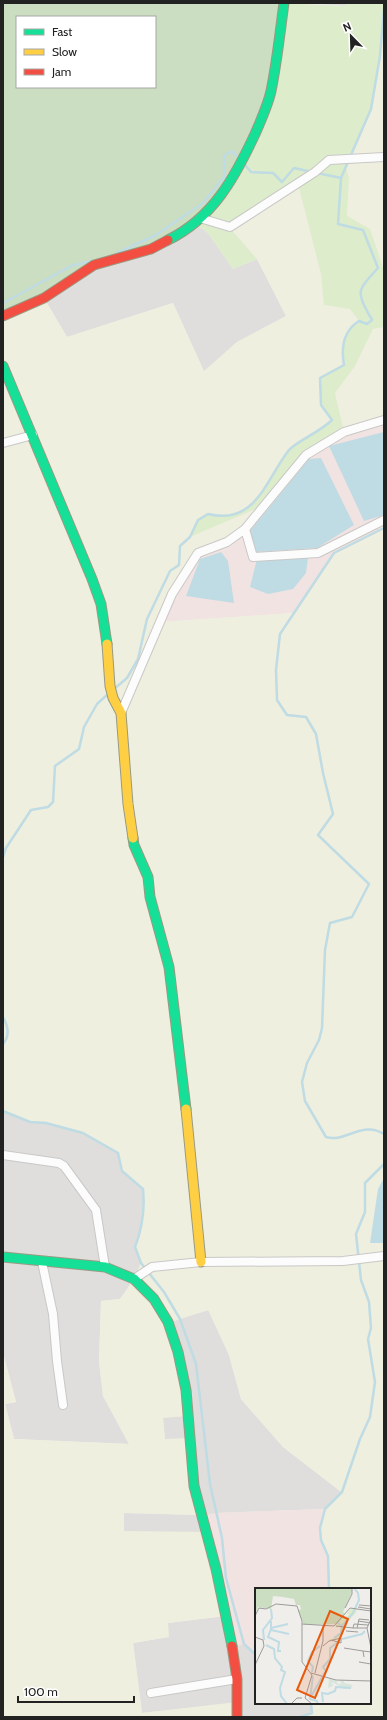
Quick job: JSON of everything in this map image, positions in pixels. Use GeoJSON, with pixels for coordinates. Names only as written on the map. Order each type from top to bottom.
{"type":"FeatureCollection","features":[{"type":"Feature","properties":{"kind":"street"},"geometry":{"type":"LineString","coordinates":[[3,316],[44,298],[94,265],[151,250],[174,237],[211,208],[238,171],[246,156],[271,92],[284,3]]}},
{"type":"Feature","properties":{"kind":"street"},"geometry":{"type":"LineString","coordinates":[[200,218],[230,227],[315,172],[329,160],[384,157]]}},
{"type":"Feature","properties":{"kind":"street"},"geometry":{"type":"LineString","coordinates":[[3,366],[33,435],[101,604],[107,637],[110,686],[113,698],[121,714],[128,804],[134,845],[148,877],[150,897],[169,967],[187,1115],[201,1262]]}},
{"type":"Feature","properties":{"kind":"street"},"geometry":{"type":"LineString","coordinates":[[121,714],[172,594],[198,553],[227,542],[245,529],[306,455],[344,432],[384,420]]}},
{"type":"Feature","properties":{"kind":"street"},"geometry":{"type":"LineString","coordinates":[[3,443],[33,435]]}},
{"type":"Feature","properties":{"kind":"street"},"geometry":{"type":"LineString","coordinates":[[245,529],[253,557],[318,553],[384,520]]}},
{"type":"Feature","properties":{"kind":"street"},"geometry":{"type":"LineString","coordinates":[[3,1155],[59,1163],[64,1166],[96,1210],[99,1219],[105,1267]]}},
{"type":"Feature","properties":{"kind":"street"},"geometry":{"type":"LineString","coordinates":[[138,1277],[152,1267],[201,1262],[343,1261],[370,1259],[384,1256]]}},
{"type":"Feature","properties":{"kind":"street"},"geometry":{"type":"LineString","coordinates":[[3,1257],[105,1267],[138,1277],[168,1322],[178,1352],[186,1390],[194,1486],[216,1569],[230,1637],[237,1679],[237,1717]]}},
{"type":"Feature","properties":{"kind":"street"},"geometry":{"type":"LineString","coordinates":[[42,1262],[53,1314],[63,1404]]}},
{"type":"Feature","properties":{"kind":"street"},"geometry":{"type":"LineString","coordinates":[[150,1693],[237,1679]]}},
{"type":"Feature","properties":{"kind":"shaded area"},"geometry":{"type":"Polygon","coordinates":[[[308,3],[347,3],[345,6],[308,3]]]}},
{"type":"Feature","properties":{"kind":"shaded area"},"geometry":{"type":"Polygon","coordinates":[[[194,223],[208,233],[233,269],[257,259],[286,316],[237,342],[204,372],[173,303],[67,337],[44,298],[73,278],[194,223]]]}},
{"type":"Feature","properties":{"kind":"shaded area"},"geometry":{"type":"Polygon","coordinates":[[[384,420],[384,528],[334,553],[293,613],[160,622],[198,553],[305,457],[344,432],[384,420]]]}},
{"type":"Feature","properties":{"kind":"shaded area"},"geometry":{"type":"Polygon","coordinates":[[[3,1111],[30,1122],[46,1123],[83,1133],[118,1153],[122,1171],[143,1189],[143,1214],[140,1235],[135,1247],[141,1263],[134,1279],[120,1299],[101,1301],[99,1361],[103,1396],[129,1444],[14,1439],[5,1404],[16,1402],[3,1353],[3,1111]]]}},
{"type":"Feature","properties":{"kind":"shaded area"},"geometry":{"type":"Polygon","coordinates":[[[209,1310],[229,1355],[241,1399],[283,1447],[342,1492],[325,1509],[216,1513],[207,1532],[124,1532],[124,1513],[201,1515],[165,1439],[163,1418],[168,1322],[209,1310]]]}},
{"type":"Feature","properties":{"kind":"shaded area"},"geometry":{"type":"Polygon","coordinates":[[[325,1509],[320,1528],[321,1540],[328,1556],[329,1588],[255,1588],[255,1654],[244,1644],[232,1648],[202,1515],[216,1513],[325,1509]]]}},
{"type":"Feature","properties":{"kind":"shaded area"},"geometry":{"type":"Polygon","coordinates":[[[225,1616],[244,1644],[255,1654],[255,1704],[311,1704],[312,1713],[300,1717],[235,1717],[236,1703],[142,1713],[133,1643],[168,1637],[168,1623],[225,1616]]]}},
{"type":"Feature","properties":{"kind":"green space"},"geometry":{"type":"Polygon","coordinates":[[[3,3],[284,3],[262,118],[211,208],[175,237],[94,265],[3,316],[3,3]]]}},
{"type":"Feature","properties":{"kind":"green space"},"geometry":{"type":"Polygon","coordinates":[[[284,3],[345,6],[347,3],[384,3],[380,56],[371,109],[346,168],[349,178],[347,216],[370,229],[384,270],[384,327],[373,329],[355,366],[335,393],[344,432],[306,455],[265,505],[190,537],[198,520],[208,514],[224,516],[237,513],[248,506],[258,497],[289,450],[332,420],[321,405],[320,378],[344,365],[344,340],[349,330],[359,321],[350,309],[324,305],[321,274],[298,184],[230,228],[257,259],[233,269],[208,233],[194,223],[284,3]]]}},
{"type":"Feature","properties":{"kind":"green space"},"geometry":{"type":"Polygon","coordinates":[[[384,9],[384,270],[370,229],[347,217],[349,178],[346,168],[371,109],[384,9]]]}},
{"type":"Feature","properties":{"kind":"green space"},"geometry":{"type":"Polygon","coordinates":[[[298,183],[321,274],[324,305],[350,309],[359,321],[344,365],[320,379],[332,420],[324,428],[290,449],[264,490],[248,506],[236,515],[221,518],[208,514],[190,537],[265,505],[245,529],[198,553],[161,622],[293,613],[334,553],[384,528],[384,1717],[300,1717],[312,1713],[311,1704],[371,1704],[371,1588],[329,1588],[328,1556],[321,1540],[320,1528],[325,1509],[341,1492],[283,1447],[241,1399],[229,1355],[208,1310],[168,1323],[187,1416],[163,1418],[165,1439],[189,1438],[202,1515],[124,1513],[124,1531],[207,1532],[225,1616],[168,1623],[169,1637],[133,1643],[142,1713],[237,1702],[235,1717],[3,1717],[3,1353],[16,1402],[5,1404],[14,1439],[129,1444],[103,1396],[99,1361],[101,1301],[120,1299],[134,1279],[141,1263],[135,1247],[140,1235],[144,1201],[143,1189],[122,1171],[117,1153],[83,1133],[46,1123],[30,1122],[3,1111],[3,316],[44,298],[67,337],[173,303],[204,371],[237,342],[286,316],[257,259],[230,227],[298,183]]]}},
{"type":"Feature","properties":{"kind":"green space"},"geometry":{"type":"Polygon","coordinates":[[[384,327],[384,420],[344,432],[335,393],[355,366],[373,329],[384,327]]]}},
{"type":"Feature","properties":{"kind":"water"},"geometry":{"type":"Polygon","coordinates":[[[384,432],[384,515],[364,521],[329,446],[384,432]]]}},
{"type":"Feature","properties":{"kind":"water"},"geometry":{"type":"Polygon","coordinates":[[[321,458],[354,525],[317,548],[256,552],[250,531],[309,459],[321,458]]]}},
{"type":"Feature","properties":{"kind":"water"},"geometry":{"type":"Polygon","coordinates":[[[221,552],[228,561],[234,603],[186,596],[200,559],[221,552]]]}},
{"type":"Feature","properties":{"kind":"water"},"geometry":{"type":"Polygon","coordinates":[[[308,557],[306,573],[293,589],[268,594],[250,587],[257,559],[308,557]]]}},
{"type":"Feature","properties":{"kind":"water"},"geometry":{"type":"Polygon","coordinates":[[[384,1178],[384,1243],[370,1243],[378,1189],[384,1178]]]}},
{"type":"Feature","properties":{"kind":"waterway"},"geometry":{"type":"LineString","coordinates":[[317,173],[341,178],[371,109],[380,56],[384,9]]}},
{"type":"Feature","properties":{"kind":"waterway"},"geometry":{"type":"LineString","coordinates":[[117,253],[156,235],[203,203],[224,177],[224,156],[232,151],[240,160]]}},
{"type":"Feature","properties":{"kind":"waterway"},"geometry":{"type":"LineString","coordinates":[[245,165],[251,172],[273,173],[282,182],[294,168],[312,172]]}},
{"type":"Feature","properties":{"kind":"waterway"},"geometry":{"type":"LineString","coordinates":[[114,689],[127,678],[138,659],[147,619],[170,571],[179,565],[180,546],[190,537],[198,520],[208,514],[224,516],[238,513],[249,507],[266,486],[289,450],[332,420],[321,405],[320,378],[344,365],[343,346],[349,330],[359,321],[367,324],[372,320],[363,303],[361,292],[362,287],[378,268],[363,230],[338,224],[341,178]]}},
{"type":"Feature","properties":{"kind":"waterway"},"geometry":{"type":"LineString","coordinates":[[3,303],[71,266],[91,261]]}},
{"type":"Feature","properties":{"kind":"waterway"},"geometry":{"type":"LineString","coordinates":[[384,528],[334,553],[280,634],[276,670],[277,700],[287,715],[306,717],[316,734],[323,773],[333,814],[318,835],[369,884],[352,917],[330,923],[325,950],[322,1028],[319,1040],[307,1063],[302,1082],[305,1101],[326,1137],[340,1137],[368,1129],[376,1130],[384,1134]]}},
{"type":"Feature","properties":{"kind":"waterway"},"geometry":{"type":"LineString","coordinates":[[3,857],[6,848],[31,810],[48,807],[53,802],[55,766],[79,749],[84,727],[97,704],[108,694]]}},
{"type":"Feature","properties":{"kind":"waterway"},"geometry":{"type":"LineString","coordinates":[[3,1017],[8,1031],[7,1038],[3,1044]]}},
{"type":"Feature","properties":{"kind":"waterway"},"geometry":{"type":"LineString","coordinates":[[3,1111],[30,1122],[46,1123],[83,1133],[118,1153],[122,1171],[143,1189],[144,1204],[142,1219],[135,1247],[141,1263],[164,1292],[180,1319],[196,1364],[210,1484],[222,1538],[226,1578],[244,1644],[255,1654]]}},
{"type":"Feature","properties":{"kind":"waterway"},"geometry":{"type":"LineString","coordinates":[[329,1588],[328,1556],[321,1540],[320,1528],[325,1509],[342,1492],[360,1439],[370,1417],[375,1382],[368,1339],[371,1328],[369,1302],[361,1280],[356,1234],[365,1212],[365,1183],[384,1164]]}},
{"type":"Feature","properties":{"kind":"waterway"},"geometry":{"type":"LineString","coordinates":[[300,1717],[312,1713],[311,1704]]}},
{"type":"Feature","properties":{"kind":"traffic: fast"},"geometry":{"type":"LineString","coordinates":[[168,240],[184,231],[198,220],[221,195],[231,181],[255,134],[270,96],[277,58],[284,3]]}},
{"type":"Feature","properties":{"kind":"traffic: fast"},"geometry":{"type":"LineString","coordinates":[[3,366],[92,579],[101,604],[107,644]]}},
{"type":"Feature","properties":{"kind":"traffic: fast"},"geometry":{"type":"LineString","coordinates":[[133,838],[134,845],[148,877],[150,897],[169,967],[186,1109]]}},
{"type":"Feature","properties":{"kind":"traffic: fast"},"geometry":{"type":"LineString","coordinates":[[3,1257],[105,1267],[134,1279],[154,1299],[168,1322],[178,1352],[186,1390],[194,1486],[216,1569],[232,1646]]}},
{"type":"Feature","properties":{"kind":"traffic: slow"},"geometry":{"type":"LineString","coordinates":[[107,644],[110,686],[113,698],[121,713],[128,804],[133,838]]}},
{"type":"Feature","properties":{"kind":"traffic: slow"},"geometry":{"type":"LineString","coordinates":[[186,1109],[201,1262]]}},
{"type":"Feature","properties":{"kind":"traffic: jam"},"geometry":{"type":"LineString","coordinates":[[3,316],[44,298],[94,265],[151,249],[168,240]]}},
{"type":"Feature","properties":{"kind":"traffic: jam"},"geometry":{"type":"LineString","coordinates":[[232,1646],[237,1679],[237,1717]]}}]}
